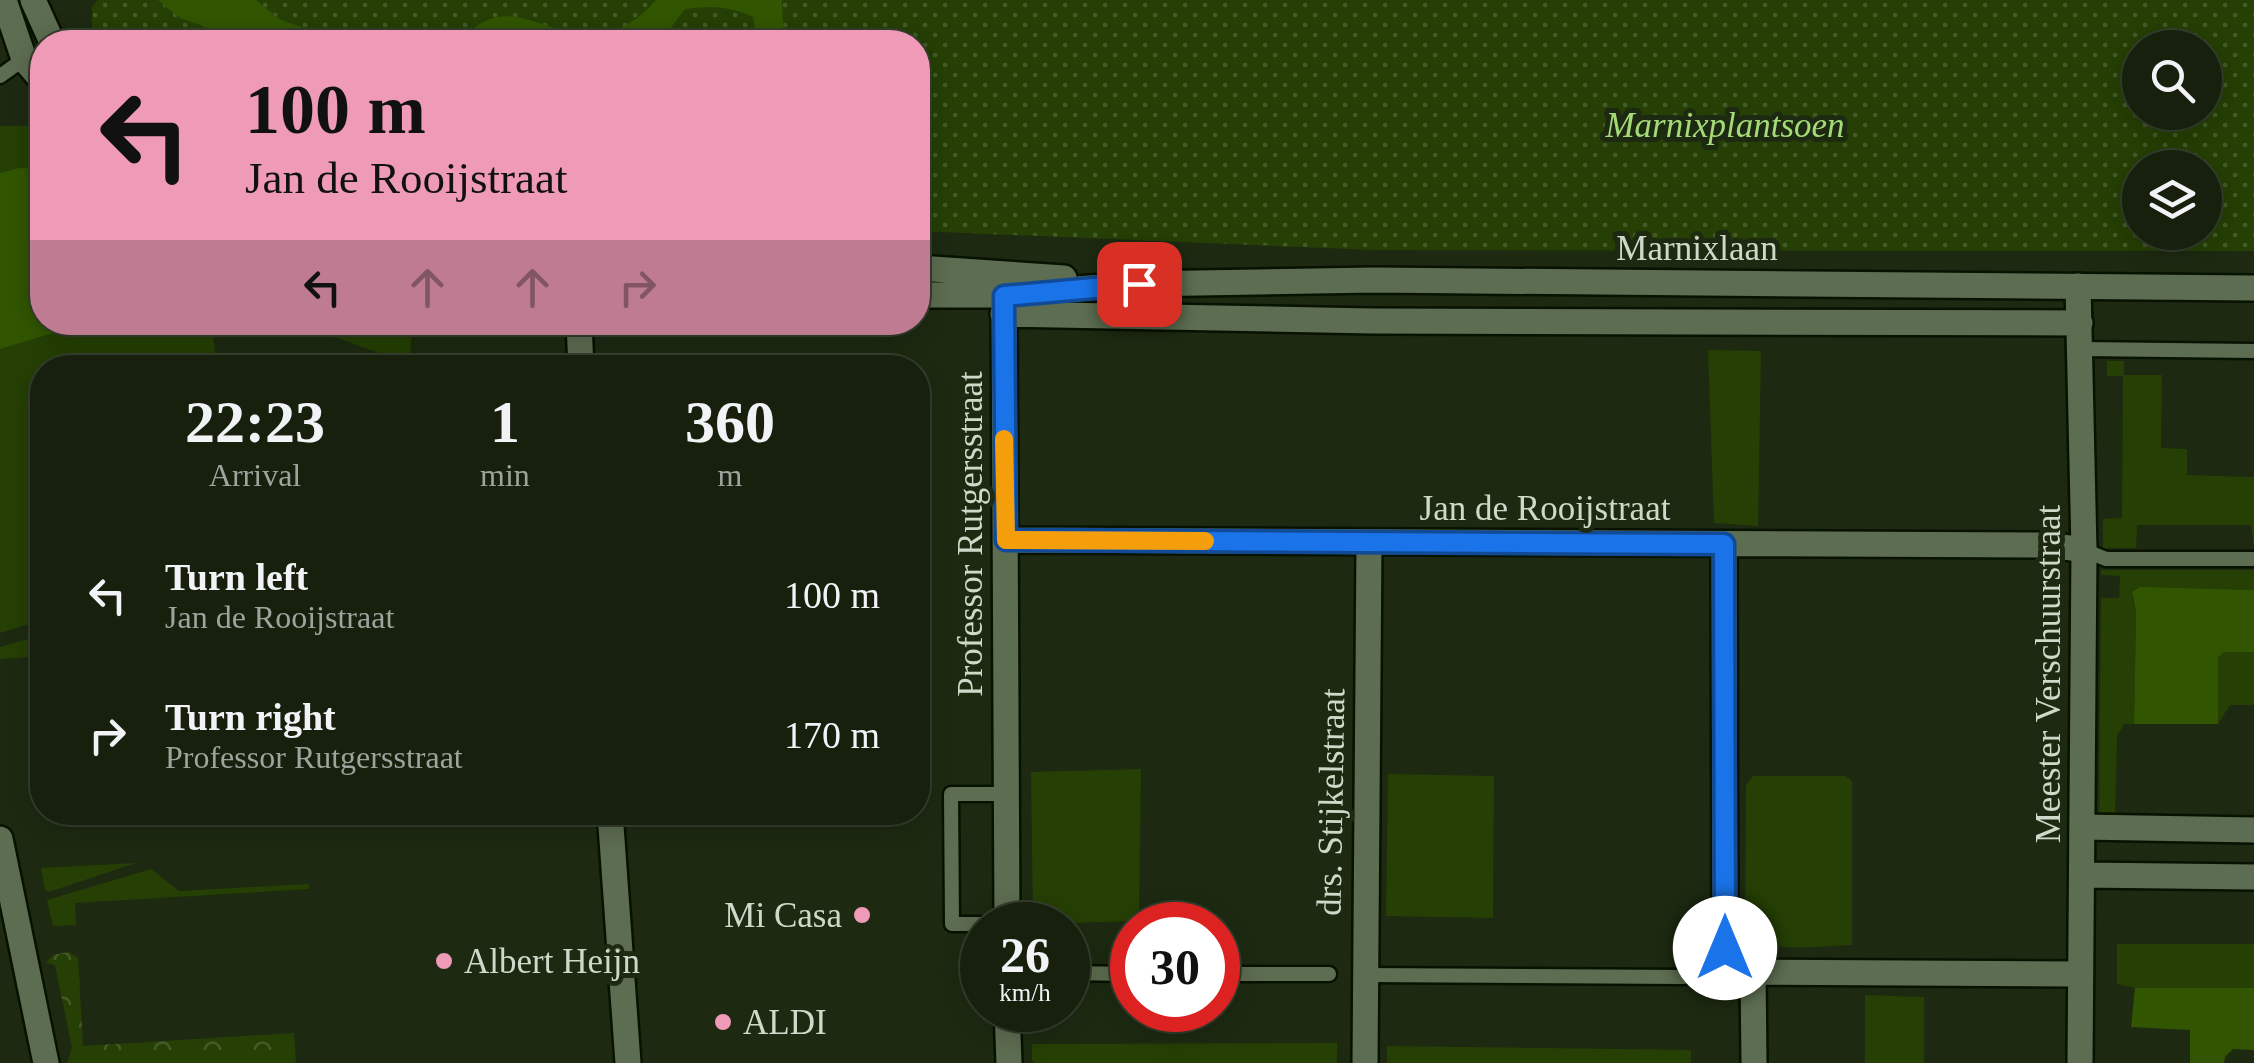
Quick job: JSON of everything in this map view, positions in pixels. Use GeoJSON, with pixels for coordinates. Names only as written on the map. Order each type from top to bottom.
{"type":"FeatureCollection","features":[{"type":"Feature","properties":{"kind":"street"},"geometry":{"type":"LineString","coordinates":[[4,0],[30,30]]}},
{"type":"Feature","properties":{"kind":"street"},"geometry":{"type":"LineString","coordinates":[[33,0],[40,30]]}},
{"type":"Feature","properties":{"kind":"street","name":"Marnixlaan"},"geometry":{"type":"LineString","coordinates":[[930,272],[1004,294],[1393,321],[2080,323]]}},
{"type":"Feature","properties":{"kind":"street","name":"Marnixlaan"},"geometry":{"type":"LineString","coordinates":[[930,295],[1139,284],[1394,280],[2254,288]]}},
{"type":"Feature","properties":{"kind":"street","name":"Meester Verschuurstraat"},"geometry":{"type":"LineString","coordinates":[[2078,286],[2084,550],[2080,1063]]}},
{"type":"Feature","properties":{"kind":"street","name":"Professor Rutgersstraat"},"geometry":{"type":"LineString","coordinates":[[1004,294],[1006,902]]}},
{"type":"Feature","properties":{"kind":"street","name":"Jan de Rooijstraat"},"geometry":{"type":"LineString","coordinates":[[1006,540],[2050,545],[2084,550]]}},
{"type":"Feature","properties":{"kind":"street","name":"drs. Stijkelstraat"},"geometry":{"type":"LineString","coordinates":[[1364,1063],[1369,542]]}},
{"type":"Feature","properties":{"kind":"street"},"geometry":{"type":"LineString","coordinates":[[1724,544],[1725,948],[1753,972],[2080,974]]}},
{"type":"Feature","properties":{"kind":"street"},"geometry":{"type":"LineString","coordinates":[[611,825],[628,1063]]}},
{"type":"Feature","properties":{"kind":"street"},"geometry":{"type":"LineString","coordinates":[[2083,828],[2254,830]]}},
{"type":"Feature","properties":{"kind":"street"},"geometry":{"type":"LineString","coordinates":[[0,839],[46,1063]]}},
{"type":"Feature","properties":{"kind":"street"},"geometry":{"type":"LineString","coordinates":[[2083,876],[2254,876]]}},
{"type":"Feature","properties":{"kind":"street"},"geometry":{"type":"LineString","coordinates":[[1753,972],[1754,1063]]}},
{"type":"Feature","properties":{"kind":"street"},"geometry":{"type":"LineString","coordinates":[[1008,1032],[1009,1063]]}},
{"type":"Feature","properties":{"kind":"lane"},"geometry":{"type":"LineString","coordinates":[[0,76],[30,56]]}},
{"type":"Feature","properties":{"kind":"lane"},"geometry":{"type":"LineString","coordinates":[[2082,349],[2254,350]]}},
{"type":"Feature","properties":{"kind":"lane"},"geometry":{"type":"LineString","coordinates":[[2084,550],[2106,559],[2254,560]]}},
{"type":"Feature","properties":{"kind":"lane","name":"Professor Rutgersstraat"},"geometry":{"type":"LineString","coordinates":[[960,924],[952,924],[951,794],[1006,794]]}},
{"type":"Feature","properties":{"kind":"lane"},"geometry":{"type":"LineString","coordinates":[[1240,974],[1329,974]]}},
{"type":"Feature","properties":{"kind":"lane"},"geometry":{"type":"LineString","coordinates":[[1365,975],[1684,977]]}},
{"type":"Feature","properties":{"kind":"green space","name":"Marnixplantsoen"},"geometry":{"type":"Polygon","coordinates":[[[98,0],[2254,0],[2254,251],[1375,250],[930,231],[930,30],[92,30],[92,7],[98,0]]]}},
{"type":"Feature","properties":{"kind":"green space"},"geometry":{"type":"Polygon","coordinates":[[[0,126],[30,126],[30,335],[213,335],[216,355],[30,355],[30,624],[0,633],[0,126]]]}},
{"type":"Feature","properties":{"kind":"green space"},"geometry":{"type":"Polygon","coordinates":[[[329,335],[412,335],[410,355],[384,355],[329,335]]]}},
{"type":"Feature","properties":{"kind":"green space"},"geometry":{"type":"Polygon","coordinates":[[[1708,350],[1761,351],[1758,526],[1714,523],[1708,350]]]}},
{"type":"Feature","properties":{"kind":"green space"},"geometry":{"type":"Polygon","coordinates":[[[2107,361],[2124,361],[2124,375],[2162,375],[2161,448],[2187,449],[2187,475],[2254,477],[2254,548],[2251,525],[2137,525],[2136,548],[2103,548],[2103,519],[2122,518],[2123,376],[2107,376],[2107,361]]]}},
{"type":"Feature","properties":{"kind":"green space"},"geometry":{"type":"Polygon","coordinates":[[[2101,570],[2254,570],[2254,590],[2145,588],[2132,597],[2136,612],[2134,724],[2124,724],[2117,736],[2115,818],[2099,818],[2101,598],[2119,598],[2120,576],[2101,575],[2101,570]]]}},
{"type":"Feature","properties":{"kind":"green space"},"geometry":{"type":"Polygon","coordinates":[[[30,638],[30,657],[0,659],[0,647],[30,638]]]}},
{"type":"Feature","properties":{"kind":"green space"},"geometry":{"type":"Polygon","coordinates":[[[2224,652],[2254,652],[2254,705],[2230,705],[2218,724],[2218,658],[2224,652]]]}},
{"type":"Feature","properties":{"kind":"green space"},"geometry":{"type":"Polygon","coordinates":[[[1141,769],[1139,902],[1110,902],[1110,922],[1090,922],[1090,902],[1033,902],[1031,772],[1141,769]]]}},
{"type":"Feature","properties":{"kind":"green space"},"geometry":{"type":"Polygon","coordinates":[[[1388,774],[1494,776],[1493,918],[1386,916],[1388,774]]]}},
{"type":"Feature","properties":{"kind":"green space"},"geometry":{"type":"Polygon","coordinates":[[[1753,776],[1845,776],[1852,781],[1852,945],[1778,946],[1752,939],[1745,931],[1746,785],[1753,776]]]}},
{"type":"Feature","properties":{"kind":"green space"},"geometry":{"type":"Polygon","coordinates":[[[136,863],[49,892],[45,890],[41,868],[136,863]]]}},
{"type":"Feature","properties":{"kind":"green space"},"geometry":{"type":"Polygon","coordinates":[[[151,869],[179,891],[309,884],[309,889],[75,903],[76,925],[53,926],[47,900],[151,869]]]}},
{"type":"Feature","properties":{"kind":"green space"},"geometry":{"type":"Polygon","coordinates":[[[2117,944],[2254,944],[2254,988],[2135,988],[2117,984],[2117,944]]]}},
{"type":"Feature","properties":{"kind":"green space"},"geometry":{"type":"Polygon","coordinates":[[[69,952],[78,958],[83,1046],[294,1033],[296,1063],[67,1063],[72,1048],[55,965],[46,963],[53,955],[69,952]]]}},
{"type":"Feature","properties":{"kind":"green space"},"geometry":{"type":"Polygon","coordinates":[[[1865,995],[1924,997],[1924,1063],[1865,1063],[1865,995]]]}},
{"type":"Feature","properties":{"kind":"green space"},"geometry":{"type":"Polygon","coordinates":[[[1337,1043],[1337,1063],[1032,1060],[1032,1044],[1337,1043]]]}},
{"type":"Feature","properties":{"kind":"green space"},"geometry":{"type":"Polygon","coordinates":[[[1387,1046],[1691,1050],[1691,1063],[1387,1063],[1387,1046]]]}},
{"type":"Feature","properties":{"kind":"shaded area"},"geometry":{"type":"Polygon","coordinates":[[[158,0],[256,0],[279,19],[310,30],[214,30],[180,18],[158,0]]]}},
{"type":"Feature","properties":{"kind":"shaded area"},"geometry":{"type":"Polygon","coordinates":[[[656,0],[782,0],[783,30],[755,30],[753,17],[712,7],[685,9],[669,30],[616,30],[656,0]]]}},
{"type":"Feature","properties":{"kind":"shaded area"},"geometry":{"type":"Polygon","coordinates":[[[499,17],[525,19],[560,30],[472,30],[499,17]]]}},
{"type":"Feature","properties":{"kind":"shaded area"},"geometry":{"type":"Polygon","coordinates":[[[30,168],[30,335],[46,335],[0,349],[0,173],[30,168]]]}},
{"type":"Feature","properties":{"kind":"shaded area"},"geometry":{"type":"Polygon","coordinates":[[[2140,587],[2254,590],[2254,652],[2224,652],[2218,658],[2218,724],[2134,724],[2136,612],[2132,592],[2140,587]]]}},
{"type":"Feature","properties":{"kind":"shaded area"},"geometry":{"type":"Polygon","coordinates":[[[2135,988],[2254,988],[2254,1050],[2233,1049],[2224,1063],[2190,1063],[2190,1030],[2131,1027],[2135,988]]]}},
{"type":"Feature","properties":{"kind":"slow traffic"},"geometry":{"type":"LineString","coordinates":[[1004,439],[1006,540],[1205,541]]}},
{"type":"Feature","properties":{"kind":"place","name":"Mi Casa"},"geometry":{"type":"Point","coordinates":[862,915]}},
{"type":"Feature","properties":{"kind":"place","name":"Albert Heijn"},"geometry":{"type":"Point","coordinates":[444,961]}},
{"type":"Feature","properties":{"kind":"place","name":"ALDI"},"geometry":{"type":"Point","coordinates":[723,1022]}},
{"type":"Feature","properties":{"kind":"route"},"geometry":{"type":"LineString","coordinates":[[1139,284],[1004,296],[1006,540],[1724,544],[1725,948]]}}]}
